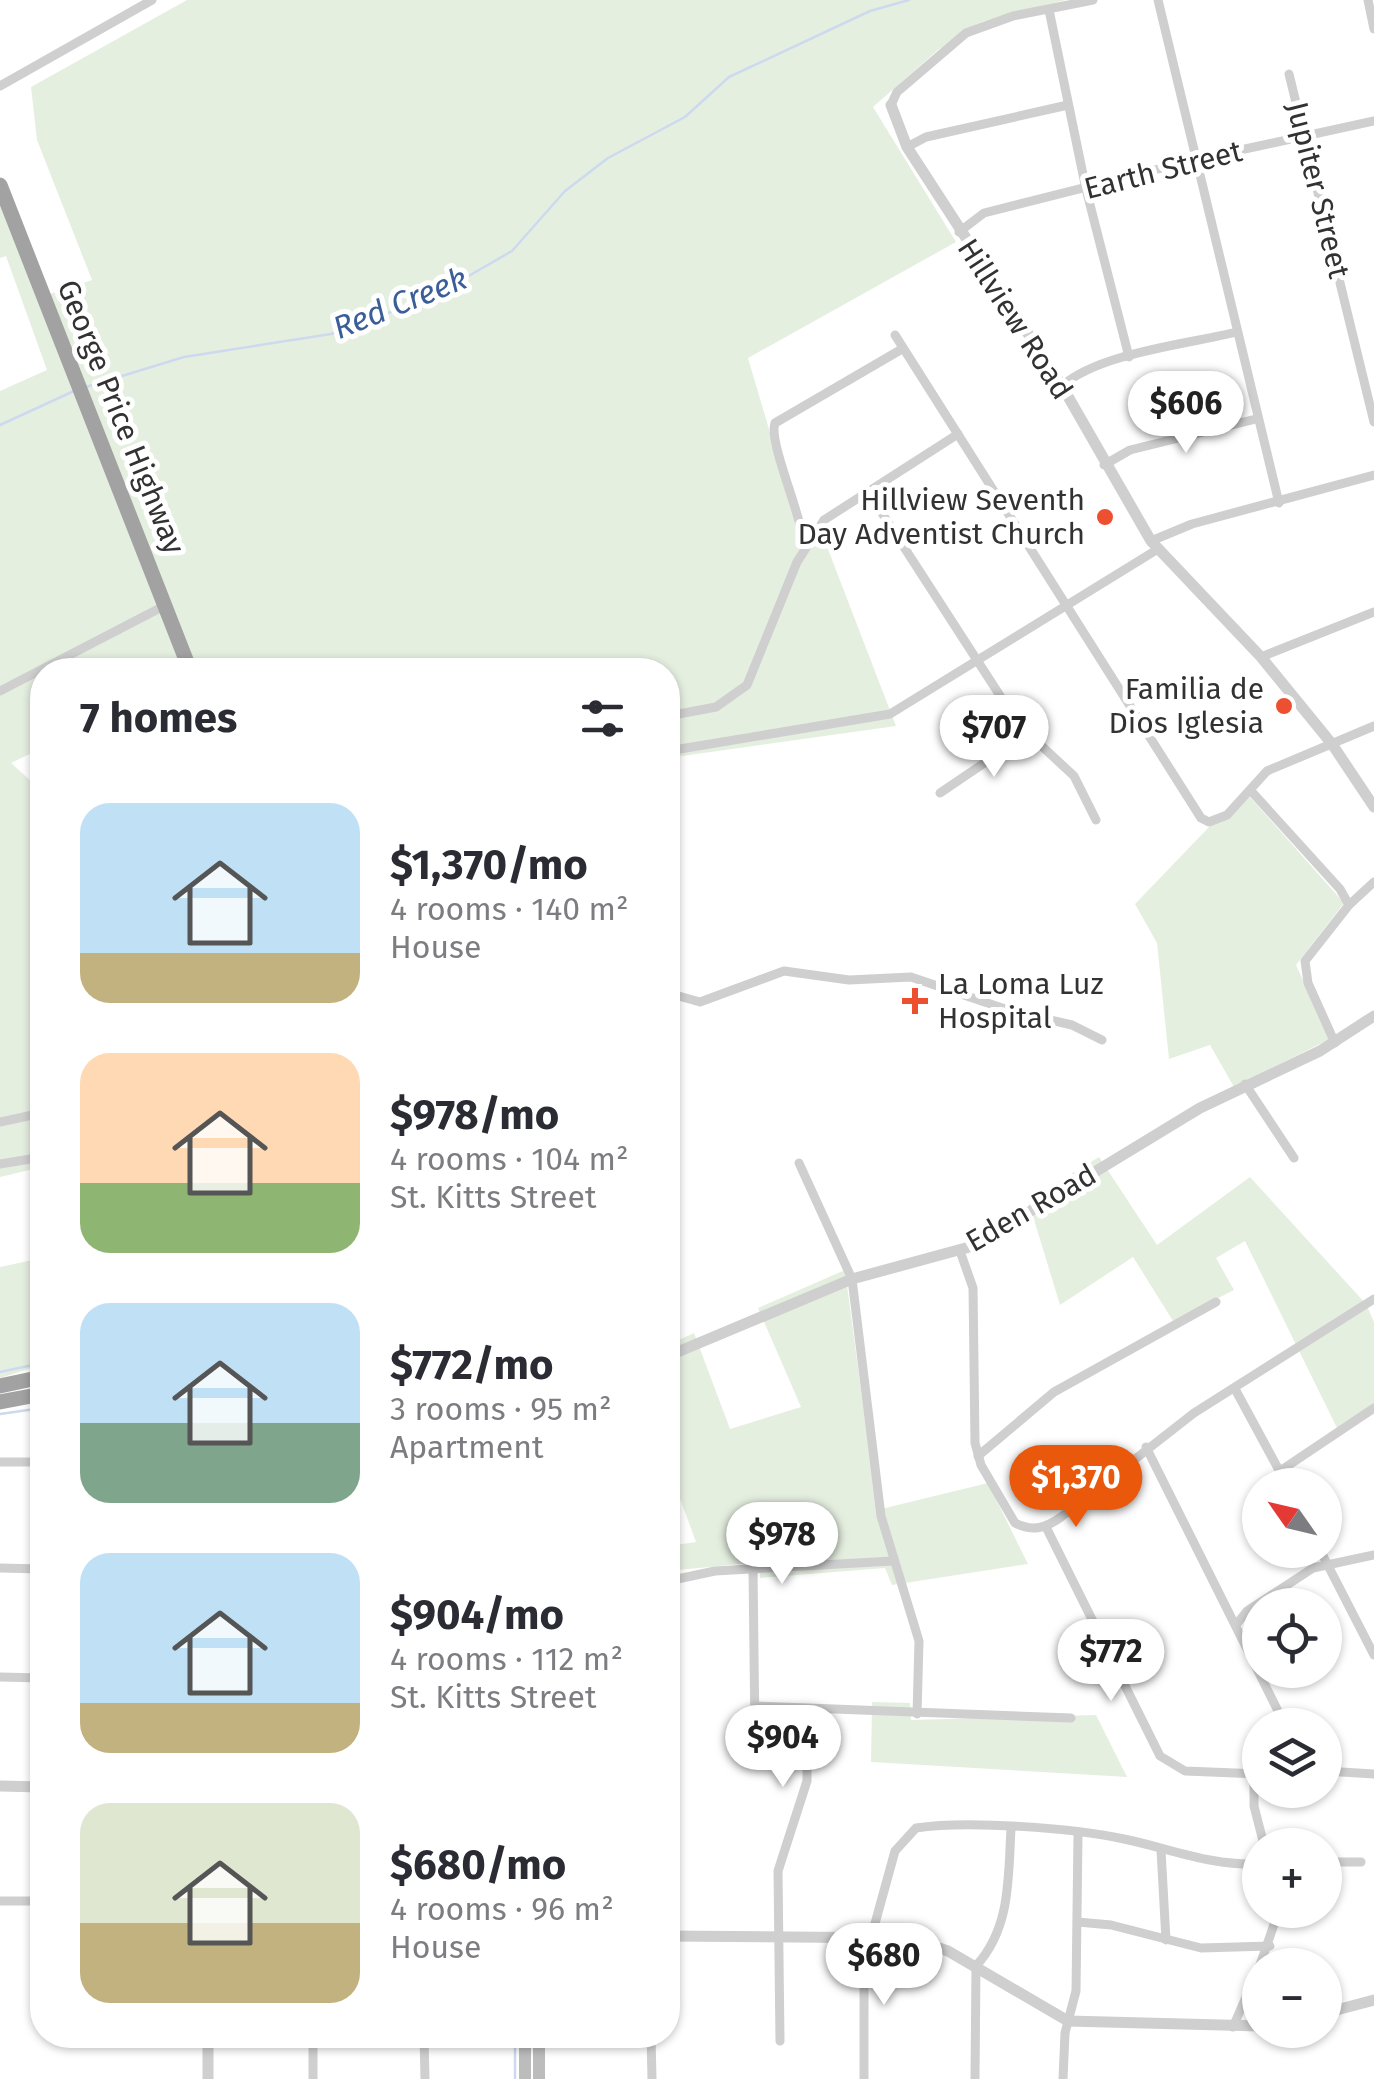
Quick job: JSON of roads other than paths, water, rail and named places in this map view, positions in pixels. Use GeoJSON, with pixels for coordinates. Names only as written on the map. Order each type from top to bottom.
{"type":"FeatureCollection","features":[{"type":"Feature","properties":{"kind":"highway","name":"George Price Highway"},"geometry":{"type":"LineString","coordinates":[[0,186],[185,658]]}},
{"type":"Feature","properties":{"kind":"highway"},"geometry":{"type":"LineString","coordinates":[[0,1386],[30,1380]]}},
{"type":"Feature","properties":{"kind":"highway"},"geometry":{"type":"LineString","coordinates":[[0,1402],[30,1396]]}},
{"type":"Feature","properties":{"kind":"main road"},"geometry":{"type":"LineString","coordinates":[[525,2048],[525,2079]]}},
{"type":"Feature","properties":{"kind":"main road"},"geometry":{"type":"LineString","coordinates":[[539,2048],[539,2079]]}},
{"type":"Feature","properties":{"kind":"street"},"geometry":{"type":"LineString","coordinates":[[0,86],[152,0]]}},
{"type":"Feature","properties":{"kind":"street"},"geometry":{"type":"LineString","coordinates":[[891,105],[898,92],[966,33],[1014,16],[1093,0]]}},
{"type":"Feature","properties":{"kind":"street"},"geometry":{"type":"LineString","coordinates":[[1158,0],[1279,503]]}},
{"type":"Feature","properties":{"kind":"street"},"geometry":{"type":"LineString","coordinates":[[1368,0],[1373,22]]}},
{"type":"Feature","properties":{"kind":"street"},"geometry":{"type":"LineString","coordinates":[[1049,10],[1086,190],[1128,357]]}},
{"type":"Feature","properties":{"kind":"street","name":"Jupiter Street"},"geometry":{"type":"LineString","coordinates":[[1289,74],[1374,422]]}},
{"type":"Feature","properties":{"kind":"street","name":"Hillview Road"},"geometry":{"type":"LineString","coordinates":[[891,105],[908,146],[958,232],[1062,386],[1154,546],[1261,657],[1370,793],[1374,807]]}},
{"type":"Feature","properties":{"kind":"street"},"geometry":{"type":"LineString","coordinates":[[908,146],[942,133],[1068,105]]}},
{"type":"Feature","properties":{"kind":"street","name":"Earth Street"},"geometry":{"type":"LineString","coordinates":[[958,232],[984,213],[1194,160],[1374,121]]}},
{"type":"Feature","properties":{"kind":"street"},"geometry":{"type":"LineString","coordinates":[[1062,386],[1077,374],[1128,357],[1237,332]]}},
{"type":"Feature","properties":{"kind":"street"},"geometry":{"type":"LineString","coordinates":[[895,335],[1194,813],[1209,822],[1217,820],[1252,792],[1267,771],[1374,726]]}},
{"type":"Feature","properties":{"kind":"street"},"geometry":{"type":"LineString","coordinates":[[680,714],[716,707],[747,685],[804,545],[811,514],[773,439],[775,424],[902,348]]}},
{"type":"Feature","properties":{"kind":"street"},"geometry":{"type":"LineString","coordinates":[[1104,465],[1130,450],[1256,419]]}},
{"type":"Feature","properties":{"kind":"street"},"geometry":{"type":"LineString","coordinates":[[811,514],[870,493],[958,434]]}},
{"type":"Feature","properties":{"kind":"street"},"geometry":{"type":"LineString","coordinates":[[680,749],[880,717],[978,662],[1192,524],[1374,476]]}},
{"type":"Feature","properties":{"kind":"street"},"geometry":{"type":"LineString","coordinates":[[870,493],[1027,734],[1074,776],[1096,820]]}},
{"type":"Feature","properties":{"kind":"street"},"geometry":{"type":"LineString","coordinates":[[804,545],[811,514]]}},
{"type":"Feature","properties":{"kind":"street"},"geometry":{"type":"LineString","coordinates":[[64,658],[164,606]]}},
{"type":"Feature","properties":{"kind":"street"},"geometry":{"type":"LineString","coordinates":[[1261,657],[1374,612]]}},
{"type":"Feature","properties":{"kind":"street"},"geometry":{"type":"LineString","coordinates":[[0,691],[30,675]]}},
{"type":"Feature","properties":{"kind":"street"},"geometry":{"type":"LineString","coordinates":[[940,793],[1027,734]]}},
{"type":"Feature","properties":{"kind":"street"},"geometry":{"type":"LineString","coordinates":[[1252,792],[1340,889],[1349,905]]}},
{"type":"Feature","properties":{"kind":"street"},"geometry":{"type":"LineString","coordinates":[[1335,1043],[1304,971],[1308,954],[1374,882]]}},
{"type":"Feature","properties":{"kind":"street"},"geometry":{"type":"LineString","coordinates":[[680,996],[700,1002],[784,971],[849,980],[911,977],[1008,1010],[1072,1025],[1102,1040]]}},
{"type":"Feature","properties":{"kind":"street","name":"Eden Road"},"geometry":{"type":"LineString","coordinates":[[680,1351],[852,1279],[960,1251],[1020,1220],[1138,1144],[1246,1084],[1335,1043],[1374,1016]]}},
{"type":"Feature","properties":{"kind":"street"},"geometry":{"type":"LineString","coordinates":[[1246,1084],[1294,1158]]}},
{"type":"Feature","properties":{"kind":"street"},"geometry":{"type":"LineString","coordinates":[[0,1122],[30,1116]]}},
{"type":"Feature","properties":{"kind":"street"},"geometry":{"type":"LineString","coordinates":[[0,1164],[30,1159]]}},
{"type":"Feature","properties":{"kind":"street"},"geometry":{"type":"LineString","coordinates":[[799,1162],[852,1279],[872,1454],[893,1562],[919,1641],[918,1714]]}},
{"type":"Feature","properties":{"kind":"street"},"geometry":{"type":"LineString","coordinates":[[960,1251],[974,1288],[978,1456],[1015,1523],[1046,1527],[1146,1447],[1373,1302]]}},
{"type":"Feature","properties":{"kind":"street"},"geometry":{"type":"LineString","coordinates":[[978,1456],[1054,1392],[1216,1302]]}},
{"type":"Feature","properties":{"kind":"street"},"geometry":{"type":"LineString","coordinates":[[1235,1389],[1278,1468]]}},
{"type":"Feature","properties":{"kind":"street"},"geometry":{"type":"LineString","coordinates":[[1284,1468],[1374,1408]]}},
{"type":"Feature","properties":{"kind":"street"},"geometry":{"type":"LineString","coordinates":[[1146,1447],[1277,1708]]}},
{"type":"Feature","properties":{"kind":"street"},"geometry":{"type":"LineString","coordinates":[[0,1462],[30,1462]]}},
{"type":"Feature","properties":{"kind":"street"},"geometry":{"type":"LineString","coordinates":[[1046,1527],[1160,1756],[1184,1771],[1242,1774]]}},
{"type":"Feature","properties":{"kind":"street"},"geometry":{"type":"LineString","coordinates":[[1342,1560],[1374,1556]]}},
{"type":"Feature","properties":{"kind":"street"},"geometry":{"type":"LineString","coordinates":[[680,1579],[753,1569],[893,1562]]}},
{"type":"Feature","properties":{"kind":"street"},"geometry":{"type":"LineString","coordinates":[[0,1568],[30,1568]]}},
{"type":"Feature","properties":{"kind":"street"},"geometry":{"type":"LineString","coordinates":[[1236,1626],[1247,1611],[1316,1568]]}},
{"type":"Feature","properties":{"kind":"street"},"geometry":{"type":"LineString","coordinates":[[1329,1568],[1374,1655]]}},
{"type":"Feature","properties":{"kind":"street"},"geometry":{"type":"LineString","coordinates":[[753,1569],[755,1736],[760,1747],[788,1752],[806,1764],[807,1781],[781,1854],[777,1936],[780,2042]]}},
{"type":"Feature","properties":{"kind":"street"},"geometry":{"type":"LineString","coordinates":[[0,1677],[30,1678]]}},
{"type":"Feature","properties":{"kind":"street"},"geometry":{"type":"LineString","coordinates":[[755,1706],[1071,1718]]}},
{"type":"Feature","properties":{"kind":"street"},"geometry":{"type":"LineString","coordinates":[[1342,1773],[1374,1774]]}},
{"type":"Feature","properties":{"kind":"street"},"geometry":{"type":"LineString","coordinates":[[0,1786],[30,1787]]}},
{"type":"Feature","properties":{"kind":"street"},"geometry":{"type":"LineString","coordinates":[[864,2079],[868,1937],[896,1851],[908,1833],[925,1826],[1125,1838],[1205,1862],[1242,1863]]}},
{"type":"Feature","properties":{"kind":"street"},"geometry":{"type":"LineString","coordinates":[[975,2079],[976,1966],[995,1945],[1006,1908],[1011,1829]]}},
{"type":"Feature","properties":{"kind":"street"},"geometry":{"type":"LineString","coordinates":[[1063,2079],[1068,2021],[1076,1991],[1078,1834]]}},
{"type":"Feature","properties":{"kind":"street"},"geometry":{"type":"LineString","coordinates":[[1161,1850],[1166,1940]]}},
{"type":"Feature","properties":{"kind":"street"},"geometry":{"type":"LineString","coordinates":[[1342,1862],[1361,1862]]}},
{"type":"Feature","properties":{"kind":"street"},"geometry":{"type":"LineString","coordinates":[[0,1900],[30,1901]]}},
{"type":"Feature","properties":{"kind":"street"},"geometry":{"type":"LineString","coordinates":[[1078,1922],[1110,1924],[1201,1948],[1270,1946],[1274,1928]]}},
{"type":"Feature","properties":{"kind":"street"},"geometry":{"type":"LineString","coordinates":[[680,1936],[868,1937],[929,1943],[1068,2021],[1242,2027]]}},
{"type":"Feature","properties":{"kind":"street"},"geometry":{"type":"LineString","coordinates":[[1342,2008],[1374,2000]]}},
{"type":"Feature","properties":{"kind":"street"},"geometry":{"type":"LineString","coordinates":[[1233,2027],[1242,2006]]}},
{"type":"Feature","properties":{"kind":"street"},"geometry":{"type":"LineString","coordinates":[[208,2048],[208,2079]]}},
{"type":"Feature","properties":{"kind":"street"},"geometry":{"type":"LineString","coordinates":[[313,2048],[313,2079]]}},
{"type":"Feature","properties":{"kind":"street"},"geometry":{"type":"LineString","coordinates":[[424,2048],[425,2079]]}},
{"type":"Feature","properties":{"kind":"street"},"geometry":{"type":"LineString","coordinates":[[651,2048],[652,2079]]}},
{"type":"Feature","properties":{"kind":"waterway","name":"Red Creek"},"geometry":{"type":"LineString","coordinates":[[86,387],[184,357],[331,334],[434,296],[512,251],[565,191],[608,158],[685,117],[729,77],[870,11],[909,0]]}},
{"type":"Feature","properties":{"kind":"waterway","name":"Red Creek"},"geometry":{"type":"LineString","coordinates":[[0,425],[74,391]]}},
{"type":"Feature","properties":{"kind":"waterway"},"geometry":{"type":"LineString","coordinates":[[0,1372],[30,1366]]}},
{"type":"Feature","properties":{"kind":"waterway"},"geometry":{"type":"LineString","coordinates":[[0,1414],[30,1410]]}},
{"type":"Feature","properties":{"kind":"waterway"},"geometry":{"type":"LineString","coordinates":[[515,2048],[515,2079]]}},
{"type":"Feature","properties":{"kind":"place","name":"Hillview Seventh Day Adventist Church"},"geometry":{"type":"Point","coordinates":[1105,517]}},
{"type":"Feature","properties":{"kind":"place","name":"Familia de Dios Iglesia"},"geometry":{"type":"Point","coordinates":[1284,706]}},
{"type":"Feature","properties":{"kind":"place","name":"La Loma Luz Hospital"},"geometry":{"type":"Point","coordinates":[915,1001]}}]}
